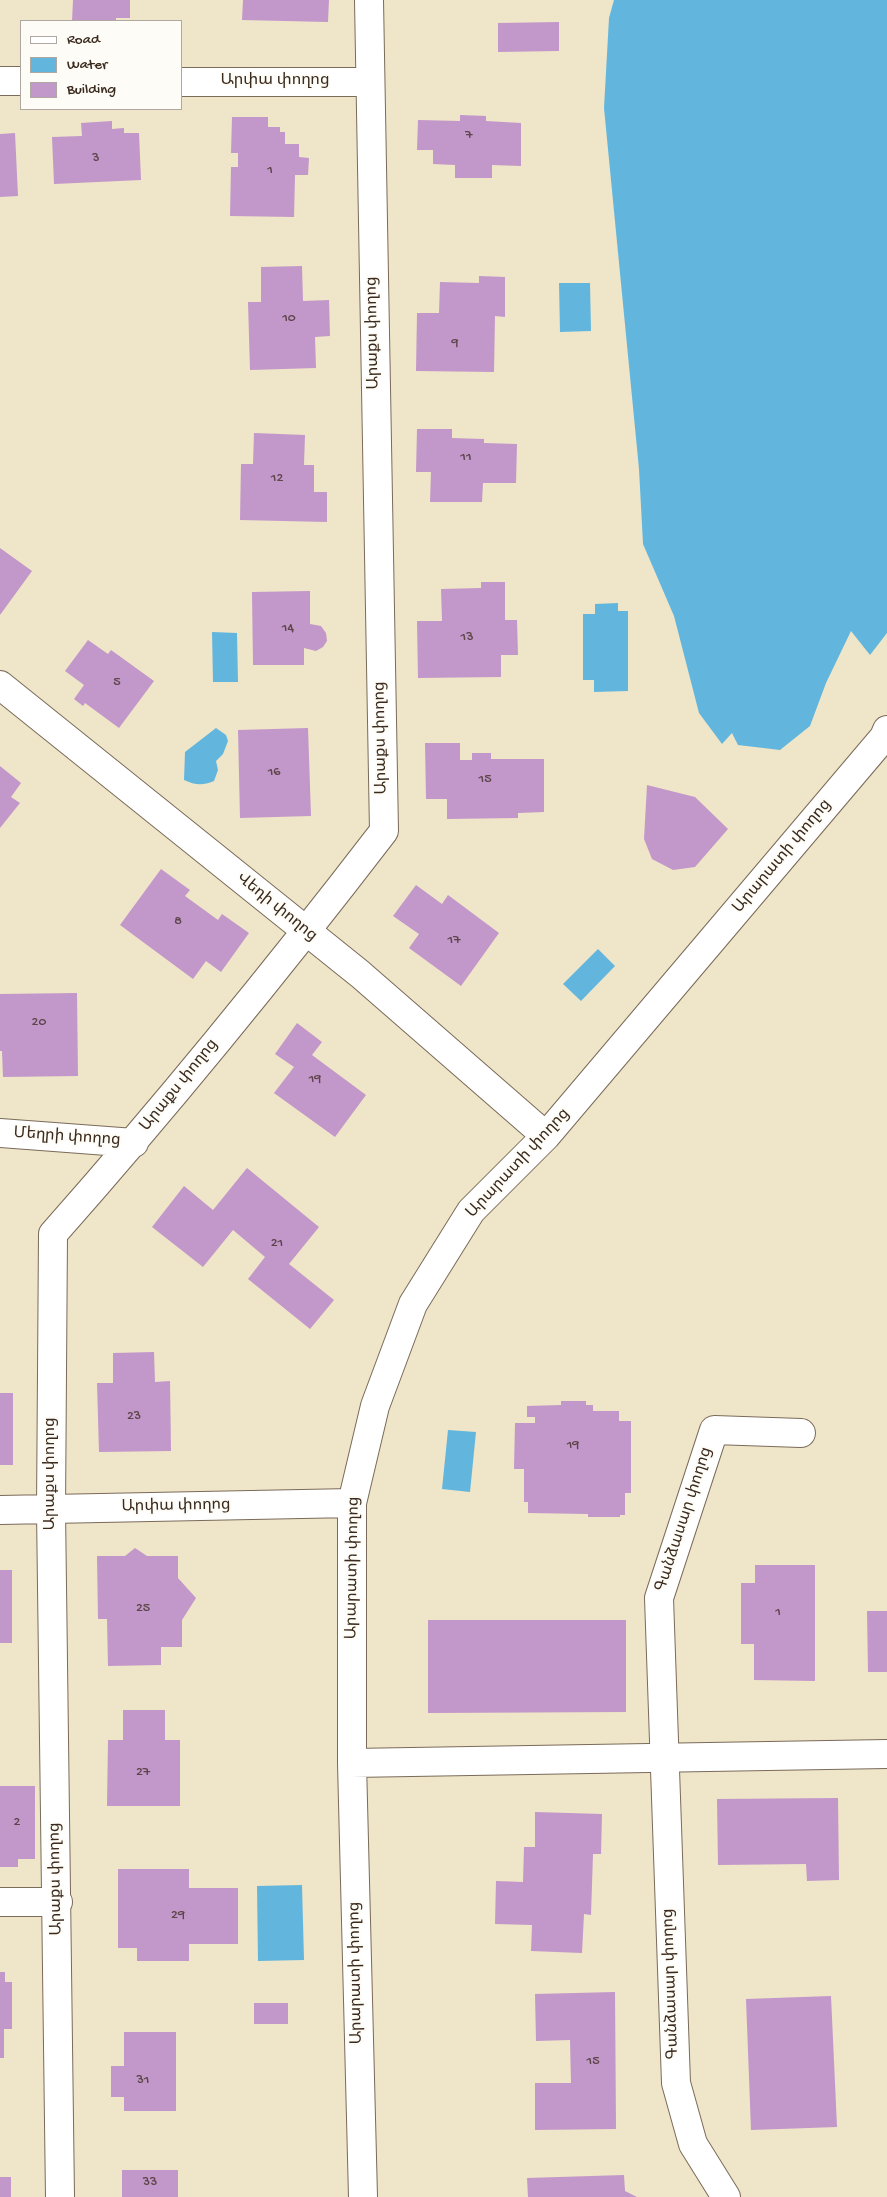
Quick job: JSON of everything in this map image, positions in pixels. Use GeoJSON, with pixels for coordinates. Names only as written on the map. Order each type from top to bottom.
{"type":"FeatureCollection","features":[{"type":"Feature","properties":{"kind":"street","name":"Արաքս փողոց"},"geometry":{"type":"LineString","coordinates":[[60,2197],[58,1902],[51,1510],[53,1234],[134,1143],[306,932],[384,830],[369,0]]}},
{"type":"Feature","properties":{"kind":"street"},"geometry":{"type":"LineString","coordinates":[[0,81],[20,81]]}},
{"type":"Feature","properties":{"kind":"street","name":"Արփա փողոց"},"geometry":{"type":"LineString","coordinates":[[182,82],[370,82]]}},
{"type":"Feature","properties":{"kind":"street","name":"Վեդի փողոց"},"geometry":{"type":"LineString","coordinates":[[0,685],[360,974],[546,1136]]}},
{"type":"Feature","properties":{"kind":"street","name":"Արարատի փողոց"},"geometry":{"type":"LineString","coordinates":[[362,2197],[352,1763],[352,1503],[375,1406],[413,1304],[472,1211],[546,1136],[886,735]]}},
{"type":"Feature","properties":{"kind":"street","name":"Մեղրի փողոց"},"geometry":{"type":"LineString","coordinates":[[0,1132],[134,1143]]}},
{"type":"Feature","properties":{"kind":"street","name":"Գանձասար փողոց"},"geometry":{"type":"LineString","coordinates":[[726,2197],[693,2144],[676,2083],[659,1598],[714,1430],[801,1433]]}},
{"type":"Feature","properties":{"kind":"street","name":"Արփա փողոց"},"geometry":{"type":"LineString","coordinates":[[0,1510],[352,1503]]}},
{"type":"Feature","properties":{"kind":"street"},"geometry":{"type":"LineString","coordinates":[[352,1763],[887,1754]]}},
{"type":"Feature","properties":{"kind":"street"},"geometry":{"type":"LineString","coordinates":[[0,1902],[58,1902]]}},
{"type":"Feature","properties":{"kind":"water"},"geometry":{"type":"Polygon","coordinates":[[[614,0],[887,0],[887,633],[870,655],[851,631],[826,683],[810,726],[780,750],[738,745],[732,733],[722,744],[699,713],[674,616],[643,544],[639,469],[604,108],[609,18],[614,0]]]}},
{"type":"Feature","properties":{"kind":"water"},"geometry":{"type":"Polygon","coordinates":[[[559,283],[590,283],[591,331],[560,332],[559,283]]]}},
{"type":"Feature","properties":{"kind":"water"},"geometry":{"type":"Polygon","coordinates":[[[618,603],[618,611],[628,611],[628,691],[594,692],[594,680],[583,680],[583,614],[595,614],[595,604],[618,603]]]}},
{"type":"Feature","properties":{"kind":"water"},"geometry":{"type":"Polygon","coordinates":[[[212,632],[237,633],[238,682],[213,682],[212,632]]]}},
{"type":"Feature","properties":{"kind":"water"},"geometry":{"type":"Polygon","coordinates":[[[216,728],[226,735],[228,741],[223,754],[216,761],[218,770],[214,781],[199,784],[184,780],[185,752],[216,728]]]}},
{"type":"Feature","properties":{"kind":"water"},"geometry":{"type":"Polygon","coordinates":[[[598,949],[615,966],[581,1001],[563,984],[598,949]]]}},
{"type":"Feature","properties":{"kind":"water"},"geometry":{"type":"Polygon","coordinates":[[[448,1430],[476,1432],[470,1492],[442,1489],[448,1430]]]}},
{"type":"Feature","properties":{"kind":"water"},"geometry":{"type":"Polygon","coordinates":[[[302,1885],[304,1960],[258,1961],[257,1886],[302,1885]]]}},
{"type":"Feature","properties":{"kind":"building"},"geometry":{"type":"Polygon","coordinates":[[[73,0],[130,0],[130,18],[116,18],[116,20],[72,20],[73,0]]]}},
{"type":"Feature","properties":{"kind":"building"},"geometry":{"type":"Polygon","coordinates":[[[243,0],[329,0],[328,22],[242,20],[243,0]]]}},
{"type":"Feature","properties":{"kind":"building"},"geometry":{"type":"Polygon","coordinates":[[[559,22],[559,51],[498,52],[498,23],[559,22]]]}},
{"type":"Feature","properties":{"kind":"building"},"geometry":{"type":"Polygon","coordinates":[[[460,115],[486,116],[486,121],[521,123],[521,166],[492,165],[492,178],[455,178],[455,165],[433,164],[433,150],[417,150],[418,120],[460,121],[460,115]]]}},
{"type":"Feature","properties":{"kind":"building"},"geometry":{"type":"Polygon","coordinates":[[[232,117],[268,117],[268,127],[280,127],[280,132],[285,132],[285,144],[299,144],[299,157],[309,158],[308,175],[295,175],[294,217],[230,216],[231,167],[238,167],[238,153],[231,153],[232,117]]]}},
{"type":"Feature","properties":{"kind":"building"},"geometry":{"type":"Polygon","coordinates":[[[112,121],[112,129],[124,128],[124,133],[139,133],[141,180],[54,184],[52,137],[82,136],[81,123],[112,121]]]}},
{"type":"Feature","properties":{"kind":"building"},"geometry":{"type":"Polygon","coordinates":[[[15,133],[18,196],[0,197],[0,134],[15,133]]]}},
{"type":"Feature","properties":{"kind":"building"},"geometry":{"type":"Polygon","coordinates":[[[302,266],[303,301],[329,300],[330,336],[315,337],[316,368],[250,370],[248,302],[261,302],[261,267],[302,266]]]}},
{"type":"Feature","properties":{"kind":"building"},"geometry":{"type":"Polygon","coordinates":[[[479,276],[505,277],[505,317],[495,316],[494,372],[416,371],[417,313],[439,313],[440,282],[479,283],[479,276]]]}},
{"type":"Feature","properties":{"kind":"building"},"geometry":{"type":"Polygon","coordinates":[[[417,429],[452,429],[452,438],[484,439],[484,443],[517,444],[516,483],[483,483],[482,502],[430,502],[431,472],[416,472],[417,429]]]}},
{"type":"Feature","properties":{"kind":"building"},"geometry":{"type":"Polygon","coordinates":[[[254,433],[305,435],[304,465],[314,465],[314,492],[327,492],[327,522],[240,520],[241,464],[253,464],[254,433]]]}},
{"type":"Feature","properties":{"kind":"building"},"geometry":{"type":"Polygon","coordinates":[[[0,548],[32,571],[0,615],[0,548]]]}},
{"type":"Feature","properties":{"kind":"building"},"geometry":{"type":"Polygon","coordinates":[[[481,582],[505,582],[505,620],[517,620],[518,655],[501,655],[501,677],[418,678],[417,621],[442,621],[441,589],[481,588],[481,582]]]}},
{"type":"Feature","properties":{"kind":"building"},"geometry":{"type":"Polygon","coordinates":[[[310,591],[310,624],[321,626],[326,633],[327,641],[323,647],[316,651],[304,648],[304,665],[253,665],[252,592],[310,591]]]}},
{"type":"Feature","properties":{"kind":"building"},"geometry":{"type":"Polygon","coordinates":[[[88,640],[108,654],[111,650],[154,681],[119,728],[85,703],[83,706],[74,699],[84,685],[65,671],[88,640]]]}},
{"type":"Feature","properties":{"kind":"building"},"geometry":{"type":"Polygon","coordinates":[[[308,728],[311,816],[240,818],[238,730],[308,728]]]}},
{"type":"Feature","properties":{"kind":"building"},"geometry":{"type":"Polygon","coordinates":[[[425,743],[460,743],[460,760],[472,760],[472,753],[491,753],[491,759],[544,759],[544,812],[518,813],[518,818],[447,819],[447,799],[426,799],[425,743]]]}},
{"type":"Feature","properties":{"kind":"building"},"geometry":{"type":"Polygon","coordinates":[[[0,766],[21,783],[11,797],[20,803],[0,828],[0,766]]]}},
{"type":"Feature","properties":{"kind":"building"},"geometry":{"type":"Polygon","coordinates":[[[647,785],[695,797],[728,829],[695,867],[673,870],[652,859],[644,839],[647,785]]]}},
{"type":"Feature","properties":{"kind":"building"},"geometry":{"type":"Polygon","coordinates":[[[161,869],[190,890],[185,896],[218,920],[222,914],[249,933],[221,972],[206,961],[193,979],[120,925],[161,869]]]}},
{"type":"Feature","properties":{"kind":"building"},"geometry":{"type":"Polygon","coordinates":[[[416,885],[442,904],[448,895],[499,933],[461,986],[409,948],[419,934],[393,916],[416,885]]]}},
{"type":"Feature","properties":{"kind":"building"},"geometry":{"type":"Polygon","coordinates":[[[77,993],[78,1076],[3,1077],[2,1051],[0,1051],[0,994],[77,993]]]}},
{"type":"Feature","properties":{"kind":"building"},"geometry":{"type":"Polygon","coordinates":[[[297,1023],[322,1042],[312,1055],[366,1095],[335,1137],[274,1093],[294,1067],[275,1054],[297,1023]]]}},
{"type":"Feature","properties":{"kind":"building"},"geometry":{"type":"Polygon","coordinates":[[[247,1168],[319,1227],[289,1264],[334,1300],[310,1329],[248,1279],[265,1257],[233,1230],[203,1267],[152,1227],[184,1186],[213,1210],[247,1168]]]}},
{"type":"Feature","properties":{"kind":"building"},"geometry":{"type":"Polygon","coordinates":[[[154,1352],[155,1382],[170,1381],[171,1451],[99,1452],[97,1383],[113,1383],[113,1353],[154,1352]]]}},
{"type":"Feature","properties":{"kind":"building"},"geometry":{"type":"Polygon","coordinates":[[[0,1393],[13,1393],[13,1465],[0,1465],[0,1393]]]}},
{"type":"Feature","properties":{"kind":"building"},"geometry":{"type":"Polygon","coordinates":[[[561,1401],[586,1401],[586,1405],[593,1405],[593,1411],[619,1411],[619,1421],[631,1421],[631,1493],[625,1493],[625,1515],[620,1515],[620,1517],[588,1517],[588,1514],[528,1513],[528,1502],[524,1502],[524,1469],[514,1469],[515,1423],[535,1423],[535,1417],[527,1417],[527,1406],[561,1405],[561,1401]]]}},
{"type":"Feature","properties":{"kind":"building"},"geometry":{"type":"Polygon","coordinates":[[[135,1548],[147,1556],[178,1556],[178,1578],[196,1598],[182,1620],[182,1647],[161,1647],[161,1665],[108,1666],[107,1619],[98,1619],[97,1556],[125,1556],[135,1548]]]}},
{"type":"Feature","properties":{"kind":"building"},"geometry":{"type":"Polygon","coordinates":[[[755,1565],[815,1565],[815,1681],[754,1680],[754,1644],[741,1644],[741,1583],[755,1583],[755,1565]]]}},
{"type":"Feature","properties":{"kind":"building"},"geometry":{"type":"Polygon","coordinates":[[[0,1570],[12,1570],[12,1643],[0,1643],[0,1570]]]}},
{"type":"Feature","properties":{"kind":"building"},"geometry":{"type":"Polygon","coordinates":[[[867,1611],[887,1611],[887,1672],[868,1672],[867,1611]]]}},
{"type":"Feature","properties":{"kind":"building"},"geometry":{"type":"Polygon","coordinates":[[[428,1620],[626,1620],[626,1712],[428,1713],[428,1620]]]}},
{"type":"Feature","properties":{"kind":"building"},"geometry":{"type":"Polygon","coordinates":[[[123,1710],[165,1710],[165,1740],[180,1740],[180,1806],[107,1806],[108,1740],[123,1740],[123,1710]]]}},
{"type":"Feature","properties":{"kind":"building"},"geometry":{"type":"Polygon","coordinates":[[[0,1786],[35,1786],[35,1859],[18,1859],[18,1867],[0,1867],[0,1786]]]}},
{"type":"Feature","properties":{"kind":"building"},"geometry":{"type":"Polygon","coordinates":[[[838,1798],[839,1880],[807,1881],[806,1864],[718,1865],[717,1799],[838,1798]]]}},
{"type":"Feature","properties":{"kind":"building"},"geometry":{"type":"Polygon","coordinates":[[[535,1812],[602,1814],[601,1854],[593,1854],[591,1915],[584,1914],[582,1953],[531,1951],[532,1925],[495,1924],[496,1881],[523,1882],[524,1847],[535,1847],[535,1812]]]}},
{"type":"Feature","properties":{"kind":"building"},"geometry":{"type":"Polygon","coordinates":[[[118,1869],[189,1869],[189,1888],[238,1888],[238,1944],[189,1944],[189,1961],[137,1961],[137,1948],[118,1948],[118,1869]]]}},
{"type":"Feature","properties":{"kind":"building"},"geometry":{"type":"Polygon","coordinates":[[[0,1972],[5,1972],[5,1982],[12,1982],[12,2029],[4,2029],[4,2058],[0,2058],[0,1972]]]}},
{"type":"Feature","properties":{"kind":"building"},"geometry":{"type":"Polygon","coordinates":[[[615,1992],[616,2129],[535,2130],[535,2083],[571,2083],[570,2040],[536,2041],[535,1994],[615,1992]]]}},
{"type":"Feature","properties":{"kind":"building"},"geometry":{"type":"Polygon","coordinates":[[[831,1996],[837,2127],[751,2130],[746,1999],[831,1996]]]}},
{"type":"Feature","properties":{"kind":"building"},"geometry":{"type":"Polygon","coordinates":[[[254,2003],[288,2003],[288,2024],[254,2024],[254,2003]]]}},
{"type":"Feature","properties":{"kind":"building"},"geometry":{"type":"Polygon","coordinates":[[[124,2032],[176,2032],[176,2111],[124,2111],[124,2097],[111,2097],[111,2066],[124,2066],[124,2032]]]}},
{"type":"Feature","properties":{"kind":"building"},"geometry":{"type":"Polygon","coordinates":[[[122,2170],[178,2170],[178,2197],[122,2197],[122,2170]]]}},
{"type":"Feature","properties":{"kind":"building"},"geometry":{"type":"Polygon","coordinates":[[[624,2175],[625,2191],[637,2197],[528,2197],[527,2178],[624,2175]]]}},
{"type":"Feature","properties":{"kind":"building"},"geometry":{"type":"Polygon","coordinates":[[[0,2177],[11,2177],[11,2197],[0,2197],[0,2177]]]}}]}
